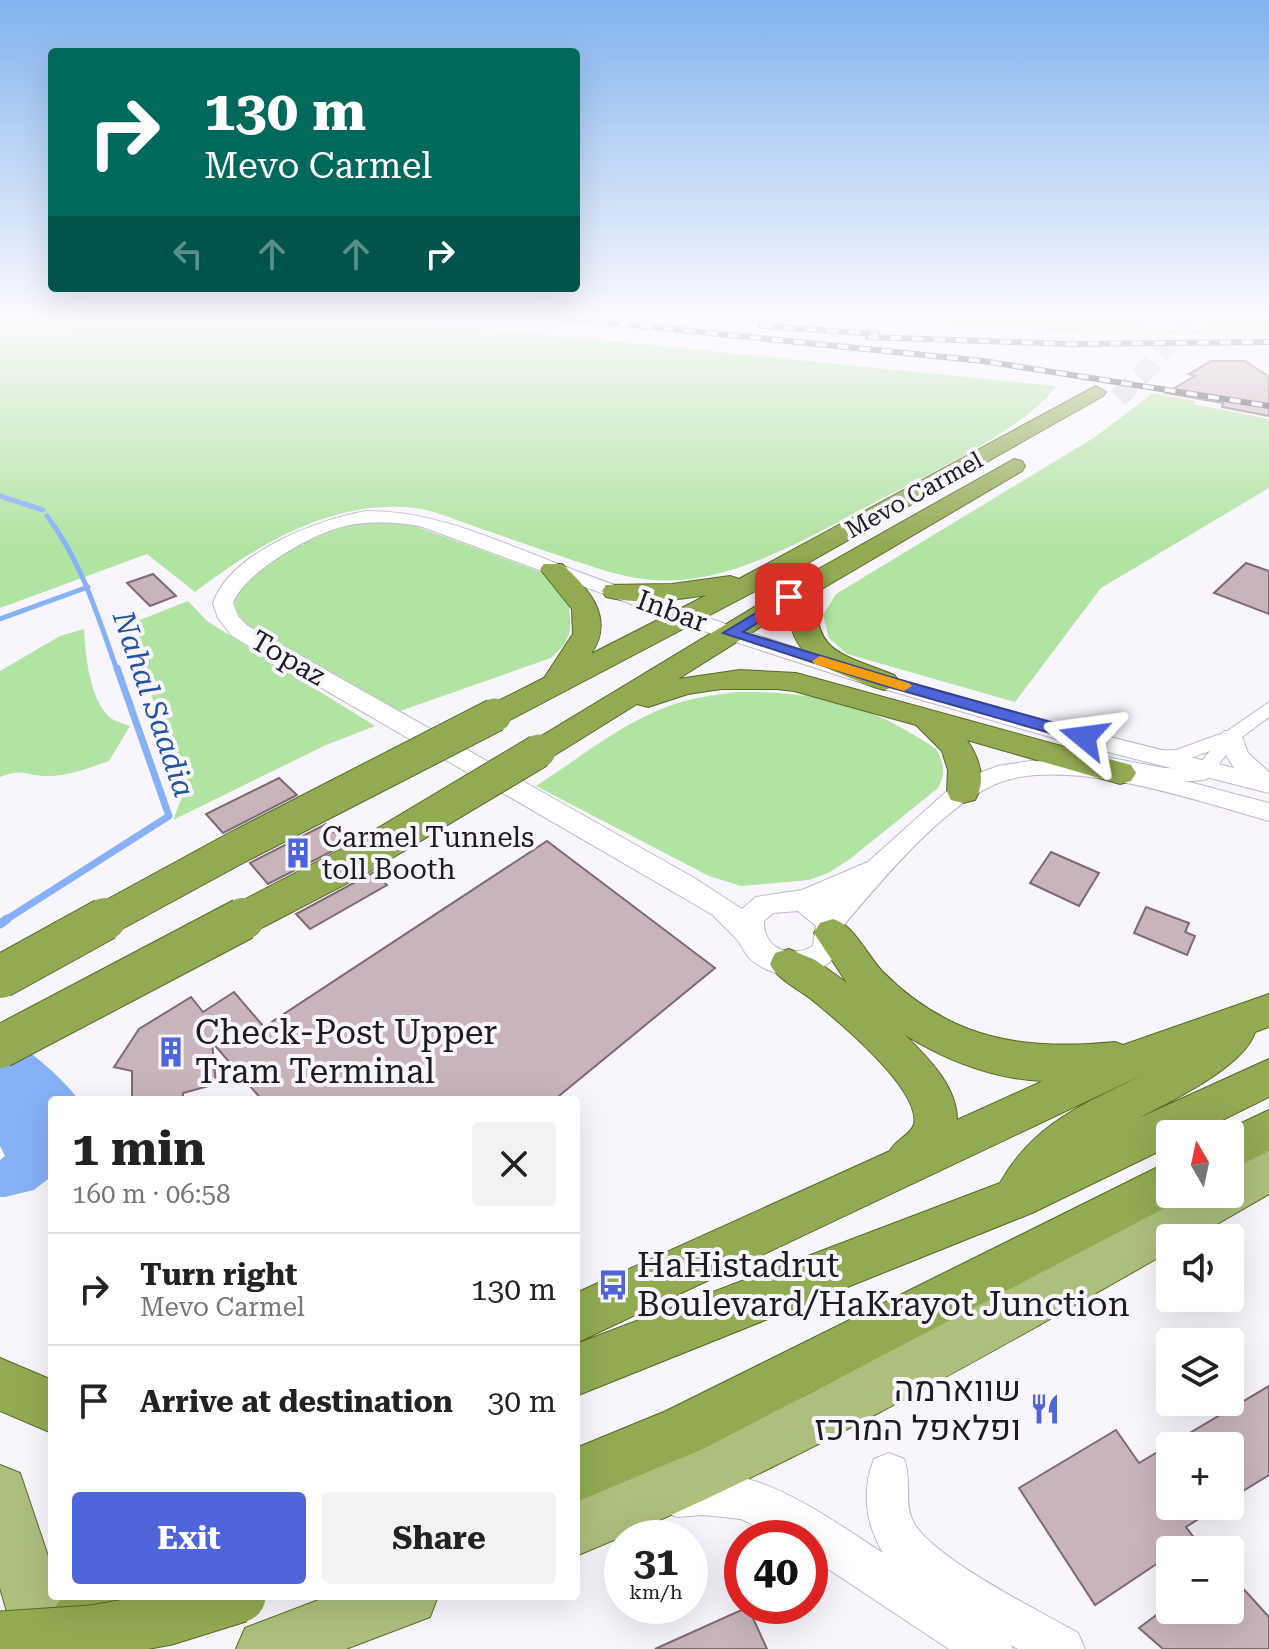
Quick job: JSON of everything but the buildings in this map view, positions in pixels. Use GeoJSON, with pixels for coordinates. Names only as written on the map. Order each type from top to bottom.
{"type":"FeatureCollection","features":[{"type":"Feature","properties":{"kind":"highway","name":"Mevo Carmel"},"geometry":{"type":"LineString","coordinates":[[0,977],[236,848],[769,574],[1107,395],[1044,448],[808,586],[578,728]]}},
{"type":"Feature","properties":{"kind":"highway"},"geometry":{"type":"LineString","coordinates":[[538,693],[573,660],[585,641],[590,621],[579,594],[553,569]]}},
{"type":"Feature","properties":{"kind":"highway"},"geometry":{"type":"LineString","coordinates":[[615,591],[697,590],[769,574]]}},
{"type":"Feature","properties":{"kind":"highway"},"geometry":{"type":"LineString","coordinates":[[808,586],[801,617],[807,639],[829,658],[884,681]]}},
{"type":"Feature","properties":{"kind":"highway"},"geometry":{"type":"LineString","coordinates":[[0,1047],[360,858],[578,728],[661,692],[693,684],[744,678],[796,682],[1032,748],[1130,763]]}},
{"type":"Feature","properties":{"kind":"highway"},"geometry":{"type":"LineString","coordinates":[[909,713],[927,720],[953,742],[965,769],[963,792]]}},
{"type":"Feature","properties":{"kind":"highway"},"geometry":{"type":"LineString","coordinates":[[831,928],[857,970],[882,996],[942,1038],[973,1050],[1025,1063],[1139,1057]]}},
{"type":"Feature","properties":{"kind":"highway"},"geometry":{"type":"LineString","coordinates":[[789,964],[826,987],[926,1084],[937,1117],[934,1130],[916,1154],[895,1168]]}},
{"type":"Feature","properties":{"kind":"highway"},"geometry":{"type":"LineString","coordinates":[[580,1316],[1139,1057],[1265,1012]]}},
{"type":"Feature","properties":{"kind":"highway"},"geometry":{"type":"LineString","coordinates":[[1016,1198],[1027,1173],[1059,1141],[1186,1071],[1265,1012]]}},
{"type":"Feature","properties":{"kind":"highway"},"geometry":{"type":"LineString","coordinates":[[580,1369],[1016,1198],[1192,1117],[1269,1077]]}},
{"type":"Feature","properties":{"kind":"highway"},"geometry":{"type":"LineString","coordinates":[[1244,1142],[1269,1129]]}},
{"type":"Feature","properties":{"kind":"highway"},"geometry":{"type":"LineString","coordinates":[[580,1473],[684,1430],[1156,1189]]}},
{"type":"Feature","properties":{"kind":"highway"},"geometry":{"type":"LineString","coordinates":[[580,1383],[638,1347]]}},
{"type":"Feature","properties":{"kind":"highway"},"geometry":{"type":"LineString","coordinates":[[0,1384],[48,1405]]}},
{"type":"Feature","properties":{"kind":"highway"},"geometry":{"type":"LineString","coordinates":[[62,1649],[95,1600]]}},
{"type":"Feature","properties":{"kind":"highway"},"geometry":{"type":"LineString","coordinates":[[0,1638],[92,1632],[165,1619],[226,1600]]}},
{"type":"Feature","properties":{"kind":"main road"},"geometry":{"type":"LineString","coordinates":[[1244,1184],[1269,1171]]}},
{"type":"Feature","properties":{"kind":"main road"},"geometry":{"type":"LineString","coordinates":[[580,1526],[639,1503],[842,1407],[1201,1208]]}},
{"type":"Feature","properties":{"kind":"main road"},"geometry":{"type":"LineString","coordinates":[[0,1493],[48,1649]]}},
{"type":"Feature","properties":{"kind":"main road"},"geometry":{"type":"LineString","coordinates":[[266,1649],[319,1637],[400,1600]]}},
{"type":"Feature","properties":{"kind":"main road"},"geometry":{"type":"LineString","coordinates":[[0,1621],[31,1649]]}},
{"type":"Feature","properties":{"kind":"street","name":"Topaz"},"geometry":{"type":"LineString","coordinates":[[553,569],[403,516],[357,518],[309,534],[239,577],[225,594],[224,611],[240,631],[686,886]]}},
{"type":"Feature","properties":{"kind":"street","name":"Inbar"},"geometry":{"type":"LineString","coordinates":[[553,569],[731,633],[884,681],[1269,812]]}},
{"type":"Feature","properties":{"kind":"street"},"geometry":{"type":"LineString","coordinates":[[1032,748],[1164,774],[1193,776],[1206,770],[1232,736],[1269,708]]}},
{"type":"Feature","properties":{"kind":"street"},"geometry":{"type":"LineString","coordinates":[[686,886],[723,908],[749,934],[762,953],[789,964],[803,963],[826,952],[831,928],[878,866],[963,792],[997,774],[1067,770],[1177,756],[1232,736]]}},
{"type":"Feature","properties":{"kind":"street"},"geometry":{"type":"LineString","coordinates":[[1232,736],[1231,744],[1238,755],[1269,784]]}},
{"type":"Feature","properties":{"kind":"street","name":"Inbar"},"geometry":{"type":"LineString","coordinates":[[1130,763],[1206,770],[1269,784]]}},
{"type":"Feature","properties":{"kind":"street"},"geometry":{"type":"LineString","coordinates":[[749,934],[748,923],[753,913],[878,866]]}},
{"type":"Feature","properties":{"kind":"street"},"geometry":{"type":"LineString","coordinates":[[686,886],[717,895],[813,906],[831,928]]}},
{"type":"Feature","properties":{"kind":"street"},"geometry":{"type":"LineString","coordinates":[[889,1474],[887,1509],[900,1539],[931,1570],[1062,1649]]}},
{"type":"Feature","properties":{"kind":"street"},"geometry":{"type":"LineString","coordinates":[[639,1503],[703,1494],[743,1498],[799,1524],[990,1649]]}},
{"type":"Feature","properties":{"kind":"green space"},"geometry":{"type":"Polygon","coordinates":[[[0,394],[1049,394],[1027,415],[962,457],[798,543],[717,574],[671,580],[623,575],[433,512],[391,507],[360,510],[301,527],[246,557],[195,592],[147,554],[0,608],[0,394]]]}},
{"type":"Feature","properties":{"kind":"green space"},"geometry":{"type":"Polygon","coordinates":[[[1152,394],[1269,419],[1269,488],[1101,588],[1015,702],[847,654],[829,638],[823,615],[836,594],[1095,437],[1152,394]]]}},
{"type":"Feature","properties":{"kind":"green space"},"geometry":{"type":"Polygon","coordinates":[[[373,520],[407,523],[546,574],[569,603],[570,631],[565,644],[551,658],[400,711],[250,626],[240,616],[234,603],[236,594],[255,573],[300,545],[330,531],[373,520]]]}},
{"type":"Feature","properties":{"kind":"green space"},"geometry":{"type":"Polygon","coordinates":[[[188,601],[207,621],[375,726],[326,745],[173,820],[182,797],[130,624],[188,601]]]}},
{"type":"Feature","properties":{"kind":"green space"},"geometry":{"type":"Polygon","coordinates":[[[84,629],[90,677],[98,702],[112,719],[130,726],[109,761],[61,775],[19,772],[0,777],[0,671],[60,636],[84,629]]]}},
{"type":"Feature","properties":{"kind":"green space"},"geometry":{"type":"Polygon","coordinates":[[[736,692],[817,698],[841,703],[888,721],[936,749],[943,768],[941,783],[850,859],[828,873],[809,880],[741,886],[709,876],[536,786],[617,732],[652,713],[686,701],[736,692]]]}},
{"type":"Feature","properties":{"kind":"water"},"geometry":{"type":"Polygon","coordinates":[[[0,1032],[42,1063],[75,1096],[48,1096],[48,1179],[34,1190],[0,1197],[0,1160],[5,1156],[0,1146],[0,1032]]]}},
{"type":"Feature","properties":{"kind":"waterway","name":"Nahal Saadia"},"geometry":{"type":"LineString","coordinates":[[0,496],[43,510]]}},
{"type":"Feature","properties":{"kind":"waterway","name":"Nahal Saadia"},"geometry":{"type":"LineString","coordinates":[[47,516],[70,552],[87,587]]}},
{"type":"Feature","properties":{"kind":"waterway"},"geometry":{"type":"LineString","coordinates":[[0,619],[87,587]]}},
{"type":"Feature","properties":{"kind":"waterway","name":"Nahal Saadia"},"geometry":{"type":"LineString","coordinates":[[87,587],[117,670]]}},
{"type":"Feature","properties":{"kind":"waterway","name":"Nahal Saadia"},"geometry":{"type":"LineString","coordinates":[[6,920],[169,816],[117,668]]}},
{"type":"Feature","properties":{"kind":"waterway","name":"Nahal Saadia"},"geometry":{"type":"LineString","coordinates":[[0,924],[6,920]]}},
{"type":"Feature","properties":{"kind":"tunnel"},"geometry":{"type":"LineString","coordinates":[[1118,398],[1122,394]]}},
{"type":"Feature","properties":{"kind":"railway"},"geometry":{"type":"LineString","coordinates":[[1192,394],[1269,406]]}},
{"type":"Feature","properties":{"kind":"slow traffic"},"geometry":{"type":"LineString","coordinates":[[820,661],[904,686]]}},
{"type":"Feature","properties":{"kind":"place","name":"Carmel Tunnels toll Booth"},"geometry":{"type":"Point","coordinates":[298,853]}},
{"type":"Feature","properties":{"kind":"place","name":"Check-Post Upper Tram Terminal"},"geometry":{"type":"Point","coordinates":[171,1052]}},
{"type":"Feature","properties":{"kind":"place","name":"HaHistadrut Boulevard/HaKrayot Junction"},"geometry":{"type":"Point","coordinates":[613,1285]}},
{"type":"Feature","properties":{"kind":"place","name":"שווארמה ופלאפל המרכז"},"geometry":{"type":"Point","coordinates":[1045,1409]}},
{"type":"Feature","properties":{"kind":"route"},"geometry":{"type":"LineString","coordinates":[[789,597],[731,633],[884,681],[1084,737]]}}]}
